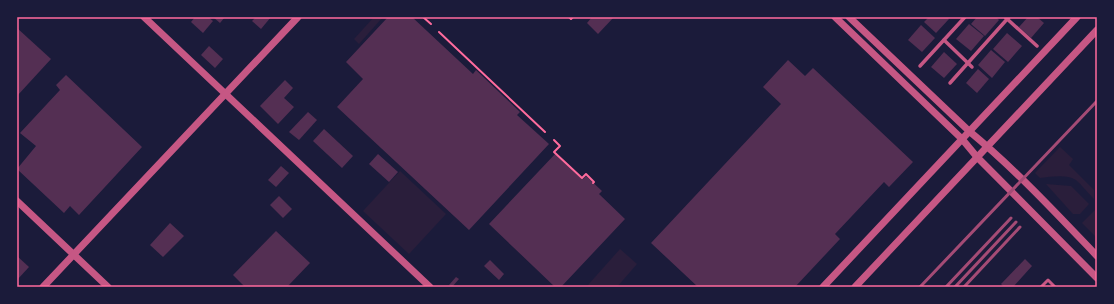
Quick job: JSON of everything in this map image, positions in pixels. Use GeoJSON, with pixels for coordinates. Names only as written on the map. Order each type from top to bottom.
{"type":"FeatureCollection","features":[{"type":"Feature","properties":{"kind":"street"},"geometry":{"type":"LineString","coordinates":[[144,17],[430,287]]}},
{"type":"Feature","properties":{"kind":"street"},"geometry":{"type":"LineString","coordinates":[[43,287],[298,17]]}},
{"type":"Feature","properties":{"kind":"street"},"geometry":{"type":"LineString","coordinates":[[835,17],[962,139],[977,157],[1097,278]]}},
{"type":"Feature","properties":{"kind":"street"},"geometry":{"type":"LineString","coordinates":[[849,17],[969,132],[1031,188],[1097,256]]}},
{"type":"Feature","properties":{"kind":"street"},"geometry":{"type":"LineString","coordinates":[[920,66],[965,17]]}},
{"type":"Feature","properties":{"kind":"street"},"geometry":{"type":"LineString","coordinates":[[823,287],[1077,17]]}},
{"type":"Feature","properties":{"kind":"street"},"geometry":{"type":"LineString","coordinates":[[950,83],[1007,18],[1037,46]]}},
{"type":"Feature","properties":{"kind":"street"},"geometry":{"type":"LineString","coordinates":[[855,287],[1097,30]]}},
{"type":"Feature","properties":{"kind":"street"},"geometry":{"type":"LineString","coordinates":[[944,40],[972,67]]}},
{"type":"Feature","properties":{"kind":"street"},"geometry":{"type":"LineString","coordinates":[[17,201],[108,287]]}},
{"type":"Feature","properties":{"kind":"lane"},"geometry":{"type":"LineString","coordinates":[[1041,287],[1048,280],[1055,287]]}},
{"type":"Feature","properties":{"kind":"path"},"geometry":{"type":"LineString","coordinates":[[423,17],[431,24]]}},
{"type":"Feature","properties":{"kind":"path"},"geometry":{"type":"LineString","coordinates":[[569,17],[572,19],[574,17]]}},
{"type":"Feature","properties":{"kind":"path"},"geometry":{"type":"LineString","coordinates":[[439,32],[546,132]]}},
{"type":"Feature","properties":{"kind":"path"},"geometry":{"type":"LineString","coordinates":[[554,140],[560,146],[554,152],[582,178],[586,174],[594,182],[593,183]]}},
{"type":"Feature","properties":{"kind":"shaded area"},"geometry":{"type":"Polygon","coordinates":[[[374,17],[383,17],[359,44],[354,39],[374,17]]]}},
{"type":"Feature","properties":{"kind":"shaded area"},"geometry":{"type":"Polygon","coordinates":[[[1060,147],[1073,159],[1069,165],[1094,190],[1094,199],[1076,180],[1072,178],[1058,176],[1040,178],[1035,173],[1060,147]]]}},
{"type":"Feature","properties":{"kind":"shaded area"},"geometry":{"type":"Polygon","coordinates":[[[400,171],[446,214],[409,254],[363,211],[400,171]]]}},
{"type":"Feature","properties":{"kind":"shaded area"},"geometry":{"type":"Polygon","coordinates":[[[1046,184],[1071,186],[1089,204],[1080,214],[1073,214],[1046,184]]]}},
{"type":"Feature","properties":{"kind":"shaded area"},"geometry":{"type":"Polygon","coordinates":[[[1095,210],[1097,221],[1097,238],[1082,223],[1095,210]]]}},
{"type":"Feature","properties":{"kind":"shaded area"},"geometry":{"type":"Polygon","coordinates":[[[620,249],[637,264],[617,287],[590,287],[588,285],[620,249]]]}},
{"type":"Feature","properties":{"kind":"building"},"geometry":{"type":"Polygon","coordinates":[[[195,17],[208,17],[213,21],[203,33],[191,22],[195,17]]]}},
{"type":"Feature","properties":{"kind":"building"},"geometry":{"type":"Polygon","coordinates":[[[213,17],[225,17],[220,23],[213,17]]]}},
{"type":"Feature","properties":{"kind":"building"},"geometry":{"type":"Polygon","coordinates":[[[256,17],[271,17],[261,29],[252,21],[256,17]]]}},
{"type":"Feature","properties":{"kind":"building"},"geometry":{"type":"Polygon","coordinates":[[[388,17],[412,17],[473,74],[476,70],[520,112],[517,115],[549,144],[469,230],[337,107],[363,79],[346,62],[388,17]]]}},
{"type":"Feature","properties":{"kind":"building"},"geometry":{"type":"Polygon","coordinates":[[[592,17],[614,17],[598,34],[587,23],[592,17]]]}},
{"type":"Feature","properties":{"kind":"building"},"geometry":{"type":"Polygon","coordinates":[[[929,17],[947,17],[949,19],[936,33],[924,22],[929,17]]]}},
{"type":"Feature","properties":{"kind":"building"},"geometry":{"type":"Polygon","coordinates":[[[977,17],[996,17],[999,20],[985,36],[971,24],[977,17]]]}},
{"type":"Feature","properties":{"kind":"building"},"geometry":{"type":"Polygon","coordinates":[[[1028,17],[1037,17],[1044,23],[1031,38],[1019,27],[1028,17]]]}},
{"type":"Feature","properties":{"kind":"building"},"geometry":{"type":"Polygon","coordinates":[[[969,24],[984,36],[971,51],[956,39],[969,24]]]}},
{"type":"Feature","properties":{"kind":"building"},"geometry":{"type":"Polygon","coordinates":[[[921,25],[935,38],[922,52],[908,40],[921,25]]]}},
{"type":"Feature","properties":{"kind":"building"},"geometry":{"type":"Polygon","coordinates":[[[17,28],[51,59],[17,96],[17,28]]]}},
{"type":"Feature","properties":{"kind":"building"},"geometry":{"type":"Polygon","coordinates":[[[1007,33],[1022,46],[1008,62],[993,49],[1007,33]]]}},
{"type":"Feature","properties":{"kind":"building"},"geometry":{"type":"Polygon","coordinates":[[[209,46],[223,59],[215,68],[201,55],[209,46]]]}},
{"type":"Feature","properties":{"kind":"building"},"geometry":{"type":"Polygon","coordinates":[[[991,50],[1005,62],[992,78],[978,65],[991,50]]]}},
{"type":"Feature","properties":{"kind":"building"},"geometry":{"type":"Polygon","coordinates":[[[944,52],[957,64],[944,78],[931,67],[944,52]]]}},
{"type":"Feature","properties":{"kind":"building"},"geometry":{"type":"Polygon","coordinates":[[[788,60],[805,76],[813,68],[913,162],[889,187],[884,182],[835,234],[840,239],[795,287],[698,287],[651,243],[781,104],[763,87],[788,60]]]}},
{"type":"Feature","properties":{"kind":"building"},"geometry":{"type":"Polygon","coordinates":[[[978,69],[989,79],[977,93],[966,83],[978,69]]]}},
{"type":"Feature","properties":{"kind":"building"},"geometry":{"type":"Polygon","coordinates":[[[66,75],[142,147],[79,215],[70,206],[64,213],[17,169],[36,146],[20,133],[60,90],[56,85],[66,75]]]}},
{"type":"Feature","properties":{"kind":"building"},"geometry":{"type":"Polygon","coordinates":[[[285,80],[293,88],[284,98],[294,107],[278,124],[260,106],[285,80]]]}},
{"type":"Feature","properties":{"kind":"building"},"geometry":{"type":"Polygon","coordinates":[[[308,112],[317,120],[299,140],[289,132],[308,112]]]}},
{"type":"Feature","properties":{"kind":"building"},"geometry":{"type":"Polygon","coordinates":[[[324,129],[353,156],[342,168],[313,141],[324,129]]]}},
{"type":"Feature","properties":{"kind":"building"},"geometry":{"type":"Polygon","coordinates":[[[556,153],[583,179],[586,176],[602,191],[599,194],[625,219],[561,287],[555,287],[489,224],[556,153]]]}},
{"type":"Feature","properties":{"kind":"building"},"geometry":{"type":"Polygon","coordinates":[[[378,154],[398,172],[389,182],[369,164],[378,154]]]}},
{"type":"Feature","properties":{"kind":"building"},"geometry":{"type":"Polygon","coordinates":[[[281,166],[289,173],[276,187],[268,180],[281,166]]]}},
{"type":"Feature","properties":{"kind":"building"},"geometry":{"type":"Polygon","coordinates":[[[279,196],[292,209],[283,218],[270,205],[279,196]]]}},
{"type":"Feature","properties":{"kind":"building"},"geometry":{"type":"Polygon","coordinates":[[[170,223],[184,236],[163,257],[150,245],[170,223]]]}},
{"type":"Feature","properties":{"kind":"building"},"geometry":{"type":"Polygon","coordinates":[[[276,231],[310,263],[287,287],[245,287],[233,275],[276,231]]]}},
{"type":"Feature","properties":{"kind":"building"},"geometry":{"type":"Polygon","coordinates":[[[17,256],[29,267],[17,280],[17,256]]]}},
{"type":"Feature","properties":{"kind":"building"},"geometry":{"type":"Polygon","coordinates":[[[1025,259],[1032,266],[1013,287],[1004,287],[1001,284],[1025,259]]]}},
{"type":"Feature","properties":{"kind":"building"},"geometry":{"type":"Polygon","coordinates":[[[490,260],[504,274],[499,280],[484,266],[490,260]]]}},
{"type":"Feature","properties":{"kind":"building"},"geometry":{"type":"Polygon","coordinates":[[[456,277],[459,279],[452,287],[449,285],[456,277]]]}},
{"type":"Feature","properties":{"kind":"railway"},"geometry":{"type":"LineString","coordinates":[[920,287],[1097,101]]}},
{"type":"Feature","properties":{"kind":"railway"},"geometry":{"type":"LineString","coordinates":[[946,287],[1011,218]]}},
{"type":"Feature","properties":{"kind":"railway"},"geometry":{"type":"LineString","coordinates":[[955,287],[1016,222]]}},
{"type":"Feature","properties":{"kind":"railway"},"geometry":{"type":"LineString","coordinates":[[964,287],[1020,227]]}}]}
